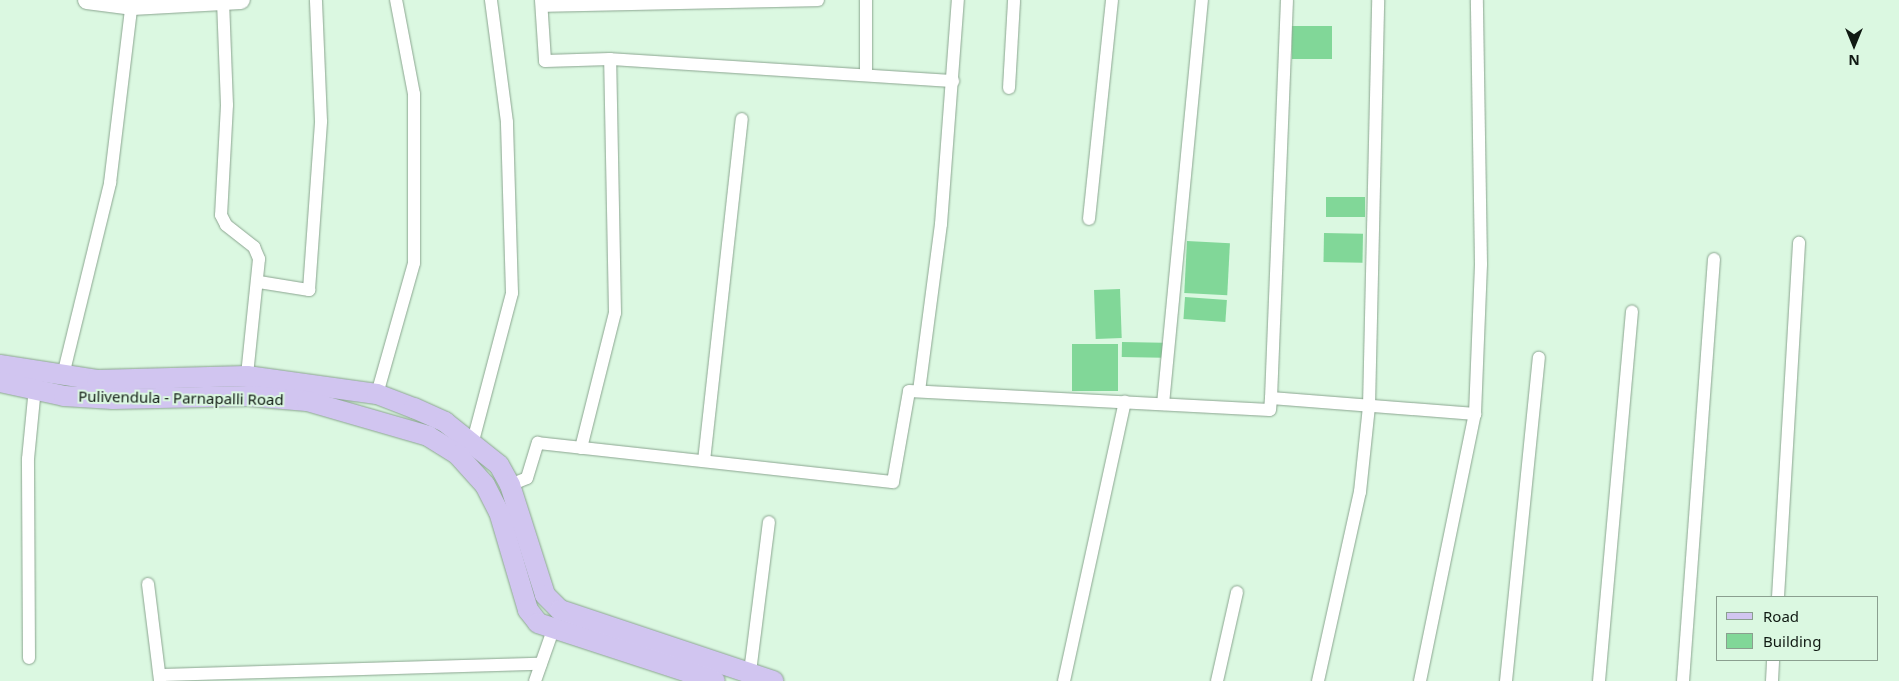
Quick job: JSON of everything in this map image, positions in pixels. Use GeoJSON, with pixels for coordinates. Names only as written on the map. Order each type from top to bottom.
{"type":"FeatureCollection","features":[{"type":"Feature","properties":{"kind":"main road","name":"Pulivendula - Parnapalli Road"},"geometry":{"type":"LineString","coordinates":[[0,365],[63,375],[131,381],[247,376],[377,394],[445,422],[492,457],[510,484],[544,595],[560,610],[773,681]]}},
{"type":"Feature","properties":{"kind":"main road","name":"Pulivendula - Parnapalli Road"},"geometry":{"type":"LineString","coordinates":[[0,382],[35,388],[64,396],[113,399],[249,396],[307,401],[428,436],[458,455],[484,485],[499,512],[528,610],[553,630],[715,681]]}},
{"type":"Feature","properties":{"kind":"main road"},"geometry":{"type":"LineString","coordinates":[[553,630],[560,610]]}},
{"type":"Feature","properties":{"kind":"street"},"geometry":{"type":"LineString","coordinates":[[87,0],[132,3],[241,0]]}},
{"type":"Feature","properties":{"kind":"street"},"geometry":{"type":"LineString","coordinates":[[259,282],[309,290],[321,121],[316,0]]}},
{"type":"Feature","properties":{"kind":"street"},"geometry":{"type":"LineString","coordinates":[[377,394],[414,263],[414,94],[396,0]]}},
{"type":"Feature","properties":{"kind":"street"},"geometry":{"type":"LineString","coordinates":[[473,441],[512,293],[507,122],[491,0]]}},
{"type":"Feature","properties":{"kind":"street"},"geometry":{"type":"LineString","coordinates":[[818,0],[542,3],[545,61],[610,59],[953,81]]}},
{"type":"Feature","properties":{"kind":"street"},"geometry":{"type":"LineString","coordinates":[[866,0],[866,75]]}},
{"type":"Feature","properties":{"kind":"street"},"geometry":{"type":"LineString","coordinates":[[919,391],[941,224],[958,0]]}},
{"type":"Feature","properties":{"kind":"street"},"geometry":{"type":"LineString","coordinates":[[1009,88],[1014,0]]}},
{"type":"Feature","properties":{"kind":"street"},"geometry":{"type":"LineString","coordinates":[[1088,219],[1112,0]]}},
{"type":"Feature","properties":{"kind":"street"},"geometry":{"type":"LineString","coordinates":[[1164,404],[1202,0]]}},
{"type":"Feature","properties":{"kind":"street"},"geometry":{"type":"LineString","coordinates":[[510,484],[527,478],[538,443],[893,482],[909,391],[1270,410],[1287,0]]}},
{"type":"Feature","properties":{"kind":"street"},"geometry":{"type":"LineString","coordinates":[[1318,681],[1360,492],[1369,406],[1378,0]]}},
{"type":"Feature","properties":{"kind":"street"},"geometry":{"type":"LineString","coordinates":[[1420,681],[1476,414],[1481,264],[1477,0]]}},
{"type":"Feature","properties":{"kind":"street"},"geometry":{"type":"LineString","coordinates":[[223,1],[227,105],[221,215],[226,226],[254,247],[259,282],[247,376]]}},
{"type":"Feature","properties":{"kind":"street"},"geometry":{"type":"LineString","coordinates":[[63,375],[110,182],[132,3]]}},
{"type":"Feature","properties":{"kind":"street"},"geometry":{"type":"LineString","coordinates":[[581,448],[615,314],[610,59]]}},
{"type":"Feature","properties":{"kind":"street"},"geometry":{"type":"LineString","coordinates":[[704,461],[742,119]]}},
{"type":"Feature","properties":{"kind":"street"},"geometry":{"type":"LineString","coordinates":[[1778,596],[1799,243]]}},
{"type":"Feature","properties":{"kind":"street"},"geometry":{"type":"LineString","coordinates":[[1683,681],[1714,259]]}},
{"type":"Feature","properties":{"kind":"street"},"geometry":{"type":"LineString","coordinates":[[1599,681],[1632,311]]}},
{"type":"Feature","properties":{"kind":"street"},"geometry":{"type":"LineString","coordinates":[[1506,681],[1539,358]]}},
{"type":"Feature","properties":{"kind":"street"},"geometry":{"type":"LineString","coordinates":[[29,658],[28,459],[35,388]]}},
{"type":"Feature","properties":{"kind":"street"},"geometry":{"type":"LineString","coordinates":[[1271,398],[1476,414]]}},
{"type":"Feature","properties":{"kind":"street"},"geometry":{"type":"LineString","coordinates":[[1064,681],[1125,402]]}},
{"type":"Feature","properties":{"kind":"street"},"geometry":{"type":"LineString","coordinates":[[750,672],[769,522]]}},
{"type":"Feature","properties":{"kind":"street"},"geometry":{"type":"LineString","coordinates":[[148,584],[160,678],[541,664]]}},
{"type":"Feature","properties":{"kind":"street"},"geometry":{"type":"LineString","coordinates":[[1217,681],[1237,592]]}},
{"type":"Feature","properties":{"kind":"street"},"geometry":{"type":"LineString","coordinates":[[534,681],[553,630]]}},
{"type":"Feature","properties":{"kind":"street"},"geometry":{"type":"LineString","coordinates":[[1772,681],[1773,661]]}},
{"type":"Feature","properties":{"kind":"building"},"geometry":{"type":"Polygon","coordinates":[[[1292,26],[1332,26],[1332,59],[1292,59],[1292,26]]]}},
{"type":"Feature","properties":{"kind":"building"},"geometry":{"type":"Polygon","coordinates":[[[1326,197],[1365,197],[1365,217],[1326,217],[1326,197]]]}},
{"type":"Feature","properties":{"kind":"building"},"geometry":{"type":"Polygon","coordinates":[[[1324,233],[1363,234],[1362,263],[1323,262],[1324,233]]]}},
{"type":"Feature","properties":{"kind":"building"},"geometry":{"type":"Polygon","coordinates":[[[1187,241],[1230,243],[1227,295],[1184,293],[1187,241]]]}},
{"type":"Feature","properties":{"kind":"building"},"geometry":{"type":"Polygon","coordinates":[[[1120,289],[1122,338],[1096,339],[1094,290],[1120,289]]]}},
{"type":"Feature","properties":{"kind":"building"},"geometry":{"type":"Polygon","coordinates":[[[1185,297],[1227,300],[1225,322],[1183,319],[1185,297]]]}},
{"type":"Feature","properties":{"kind":"building"},"geometry":{"type":"Polygon","coordinates":[[[1122,342],[1163,343],[1163,358],[1122,357],[1122,342]]]}},
{"type":"Feature","properties":{"kind":"building"},"geometry":{"type":"Polygon","coordinates":[[[1072,344],[1118,344],[1118,391],[1072,391],[1072,344]]]}}]}
